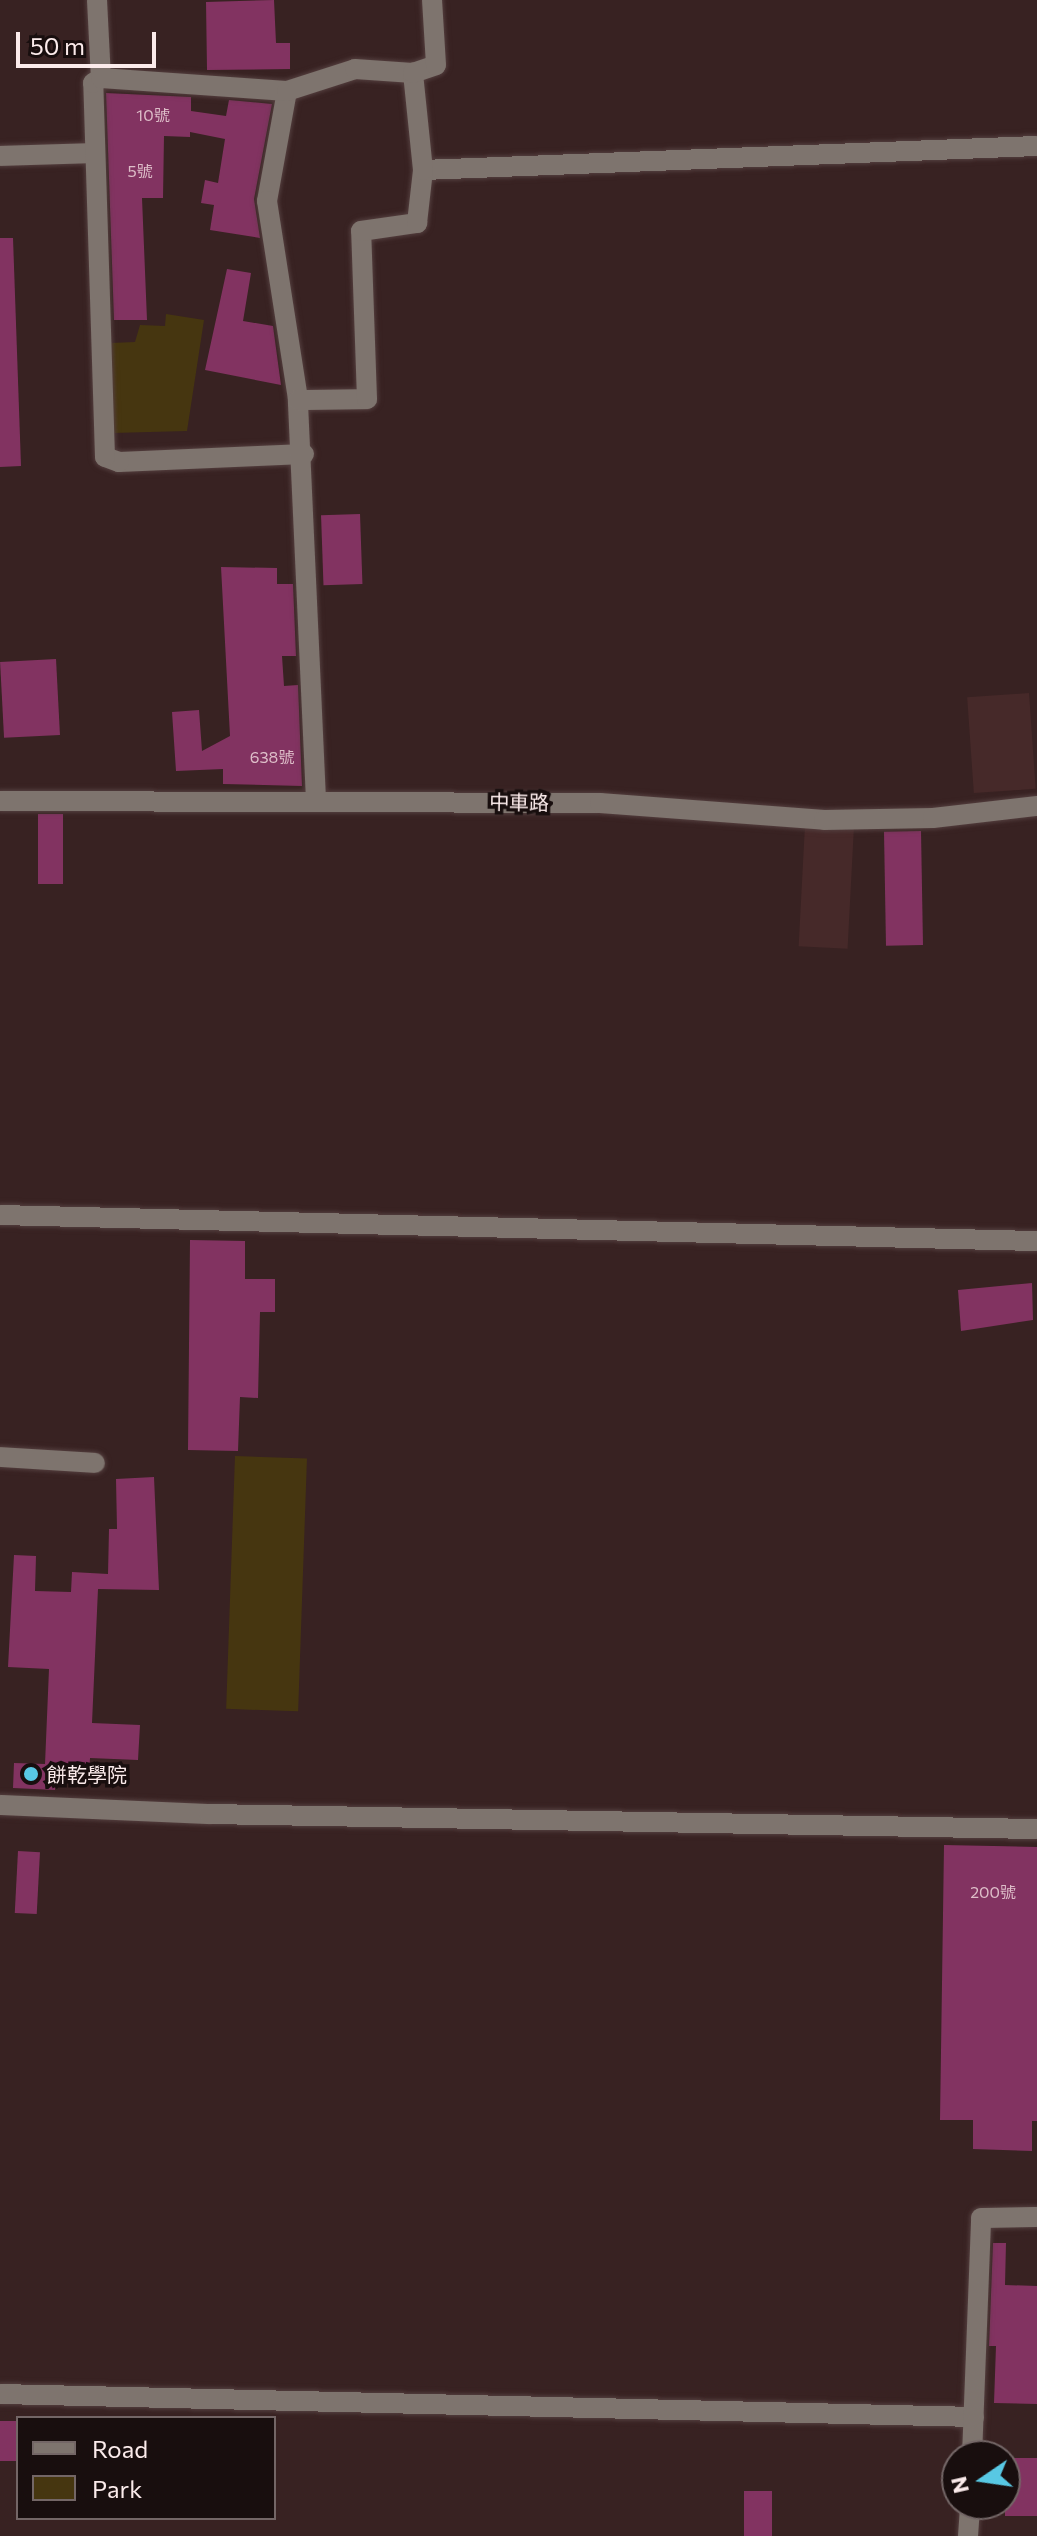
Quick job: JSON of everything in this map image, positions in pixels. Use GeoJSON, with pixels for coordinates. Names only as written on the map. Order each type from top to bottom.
{"type":"FeatureCollection","features":[{"type":"Feature","properties":{"kind":"street"},"geometry":{"type":"LineString","coordinates":[[97,0],[101,78]]}},
{"type":"Feature","properties":{"kind":"street"},"geometry":{"type":"LineString","coordinates":[[304,454],[119,462],[105,457],[93,83],[101,78],[287,91],[355,69],[413,73],[436,65],[432,0]]}},
{"type":"Feature","properties":{"kind":"street"},"geometry":{"type":"LineString","coordinates":[[298,400],[367,399],[361,231],[417,223],[423,170],[413,73]]}},
{"type":"Feature","properties":{"kind":"street"},"geometry":{"type":"LineString","coordinates":[[287,91],[267,201],[304,454],[316,800]]}},
{"type":"Feature","properties":{"kind":"street"},"geometry":{"type":"LineString","coordinates":[[423,170],[1037,146]]}},
{"type":"Feature","properties":{"kind":"street"},"geometry":{"type":"LineString","coordinates":[[0,156],[94,153]]}},
{"type":"Feature","properties":{"kind":"street","name":"中車路"},"geometry":{"type":"LineString","coordinates":[[0,801],[600,803],[824,820],[933,818],[1037,806]]}},
{"type":"Feature","properties":{"kind":"street"},"geometry":{"type":"LineString","coordinates":[[0,1215],[1037,1241]]}},
{"type":"Feature","properties":{"kind":"street"},"geometry":{"type":"LineString","coordinates":[[0,1457],[95,1463]]}},
{"type":"Feature","properties":{"kind":"street"},"geometry":{"type":"LineString","coordinates":[[0,1805],[209,1814],[1037,1829]]}},
{"type":"Feature","properties":{"kind":"street"},"geometry":{"type":"LineString","coordinates":[[973,2440],[981,2218],[1037,2217]]}},
{"type":"Feature","properties":{"kind":"street"},"geometry":{"type":"LineString","coordinates":[[0,2394],[974,2417]]}},
{"type":"Feature","properties":{"kind":"shaded area"},"geometry":{"type":"Polygon","coordinates":[[[1029,693],[1036,789],[974,793],[967,697],[1029,693]]]}},
{"type":"Feature","properties":{"kind":"shaded area"},"geometry":{"type":"Polygon","coordinates":[[[805,823],[854,826],[848,949],[799,946],[805,823]]]}},
{"type":"Feature","properties":{"kind":"green space"},"geometry":{"type":"Polygon","coordinates":[[[166,314],[204,320],[187,431],[112,433],[111,343],[135,342],[140,325],[165,326],[166,314]]]}},
{"type":"Feature","properties":{"kind":"green space"},"geometry":{"type":"Polygon","coordinates":[[[235,1456],[307,1459],[298,1711],[226,1709],[235,1456]]]}},
{"type":"Feature","properties":{"kind":"building"},"geometry":{"type":"Polygon","coordinates":[[[274,0],[276,43],[290,43],[290,69],[207,70],[206,2],[274,0]]]}},
{"type":"Feature","properties":{"kind":"building"},"geometry":{"type":"Polygon","coordinates":[[[106,93],[191,97],[191,111],[226,116],[229,100],[272,104],[254,199],[260,238],[210,230],[214,205],[201,203],[205,180],[218,183],[225,139],[190,132],[190,137],[164,136],[163,198],[142,198],[147,320],[114,320],[106,93]]]}},
{"type":"Feature","properties":{"kind":"building"},"geometry":{"type":"Polygon","coordinates":[[[0,238],[13,238],[21,466],[0,467],[0,238]]]}},
{"type":"Feature","properties":{"kind":"building"},"geometry":{"type":"Polygon","coordinates":[[[227,269],[251,273],[243,321],[273,326],[281,385],[205,370],[227,269]]]}},
{"type":"Feature","properties":{"kind":"building"},"geometry":{"type":"Polygon","coordinates":[[[360,514],[362,584],[323,585],[321,515],[360,514]]]}},
{"type":"Feature","properties":{"kind":"building"},"geometry":{"type":"Polygon","coordinates":[[[221,567],[277,568],[277,584],[293,584],[296,656],[282,656],[284,686],[298,685],[302,786],[223,784],[223,769],[176,771],[172,712],[199,710],[202,751],[230,736],[221,567]]]}},
{"type":"Feature","properties":{"kind":"building"},"geometry":{"type":"Polygon","coordinates":[[[56,659],[60,735],[4,738],[0,662],[56,659]]]}},
{"type":"Feature","properties":{"kind":"building"},"geometry":{"type":"Polygon","coordinates":[[[38,814],[63,814],[63,884],[38,884],[38,814]]]}},
{"type":"Feature","properties":{"kind":"building"},"geometry":{"type":"Polygon","coordinates":[[[921,831],[923,945],[886,946],[884,832],[921,831]]]}},
{"type":"Feature","properties":{"kind":"building"},"geometry":{"type":"Polygon","coordinates":[[[190,1240],[245,1241],[245,1279],[275,1279],[275,1312],[260,1312],[258,1398],[240,1397],[238,1451],[188,1450],[190,1240]]]}},
{"type":"Feature","properties":{"kind":"building"},"geometry":{"type":"Polygon","coordinates":[[[1032,1283],[1033,1320],[961,1331],[958,1290],[1032,1283]]]}},
{"type":"Feature","properties":{"kind":"building"},"geometry":{"type":"Polygon","coordinates":[[[154,1477],[159,1590],[98,1589],[92,1723],[140,1725],[138,1760],[90,1758],[89,1778],[55,1776],[55,1790],[13,1788],[14,1763],[45,1764],[49,1669],[8,1667],[14,1555],[36,1556],[35,1591],[71,1592],[72,1572],[108,1574],[109,1529],[117,1529],[116,1479],[154,1477]]]}},
{"type":"Feature","properties":{"kind":"building"},"geometry":{"type":"Polygon","coordinates":[[[944,1845],[1037,1847],[1037,2121],[1032,2121],[1032,2151],[973,2149],[973,2120],[940,2120],[944,1845]]]}},
{"type":"Feature","properties":{"kind":"building"},"geometry":{"type":"Polygon","coordinates":[[[18,1851],[40,1852],[37,1914],[15,1913],[18,1851]]]}},
{"type":"Feature","properties":{"kind":"building"},"geometry":{"type":"Polygon","coordinates":[[[993,2243],[1006,2243],[1005,2285],[1037,2286],[1037,2404],[994,2403],[996,2346],[989,2346],[993,2243]]]}},
{"type":"Feature","properties":{"kind":"building"},"geometry":{"type":"Polygon","coordinates":[[[0,2421],[16,2421],[16,2461],[0,2461],[0,2421]]]}},
{"type":"Feature","properties":{"kind":"building"},"geometry":{"type":"Polygon","coordinates":[[[1021,2458],[1037,2458],[1037,2516],[1021,2516],[1021,2458]]]}},
{"type":"Feature","properties":{"kind":"building"},"geometry":{"type":"Polygon","coordinates":[[[744,2491],[772,2491],[772,2536],[744,2536],[744,2491]]]}},
{"type":"Feature","properties":{"kind":"place","name":"餅乾學院"},"geometry":{"type":"Point","coordinates":[31,1774]}}]}
